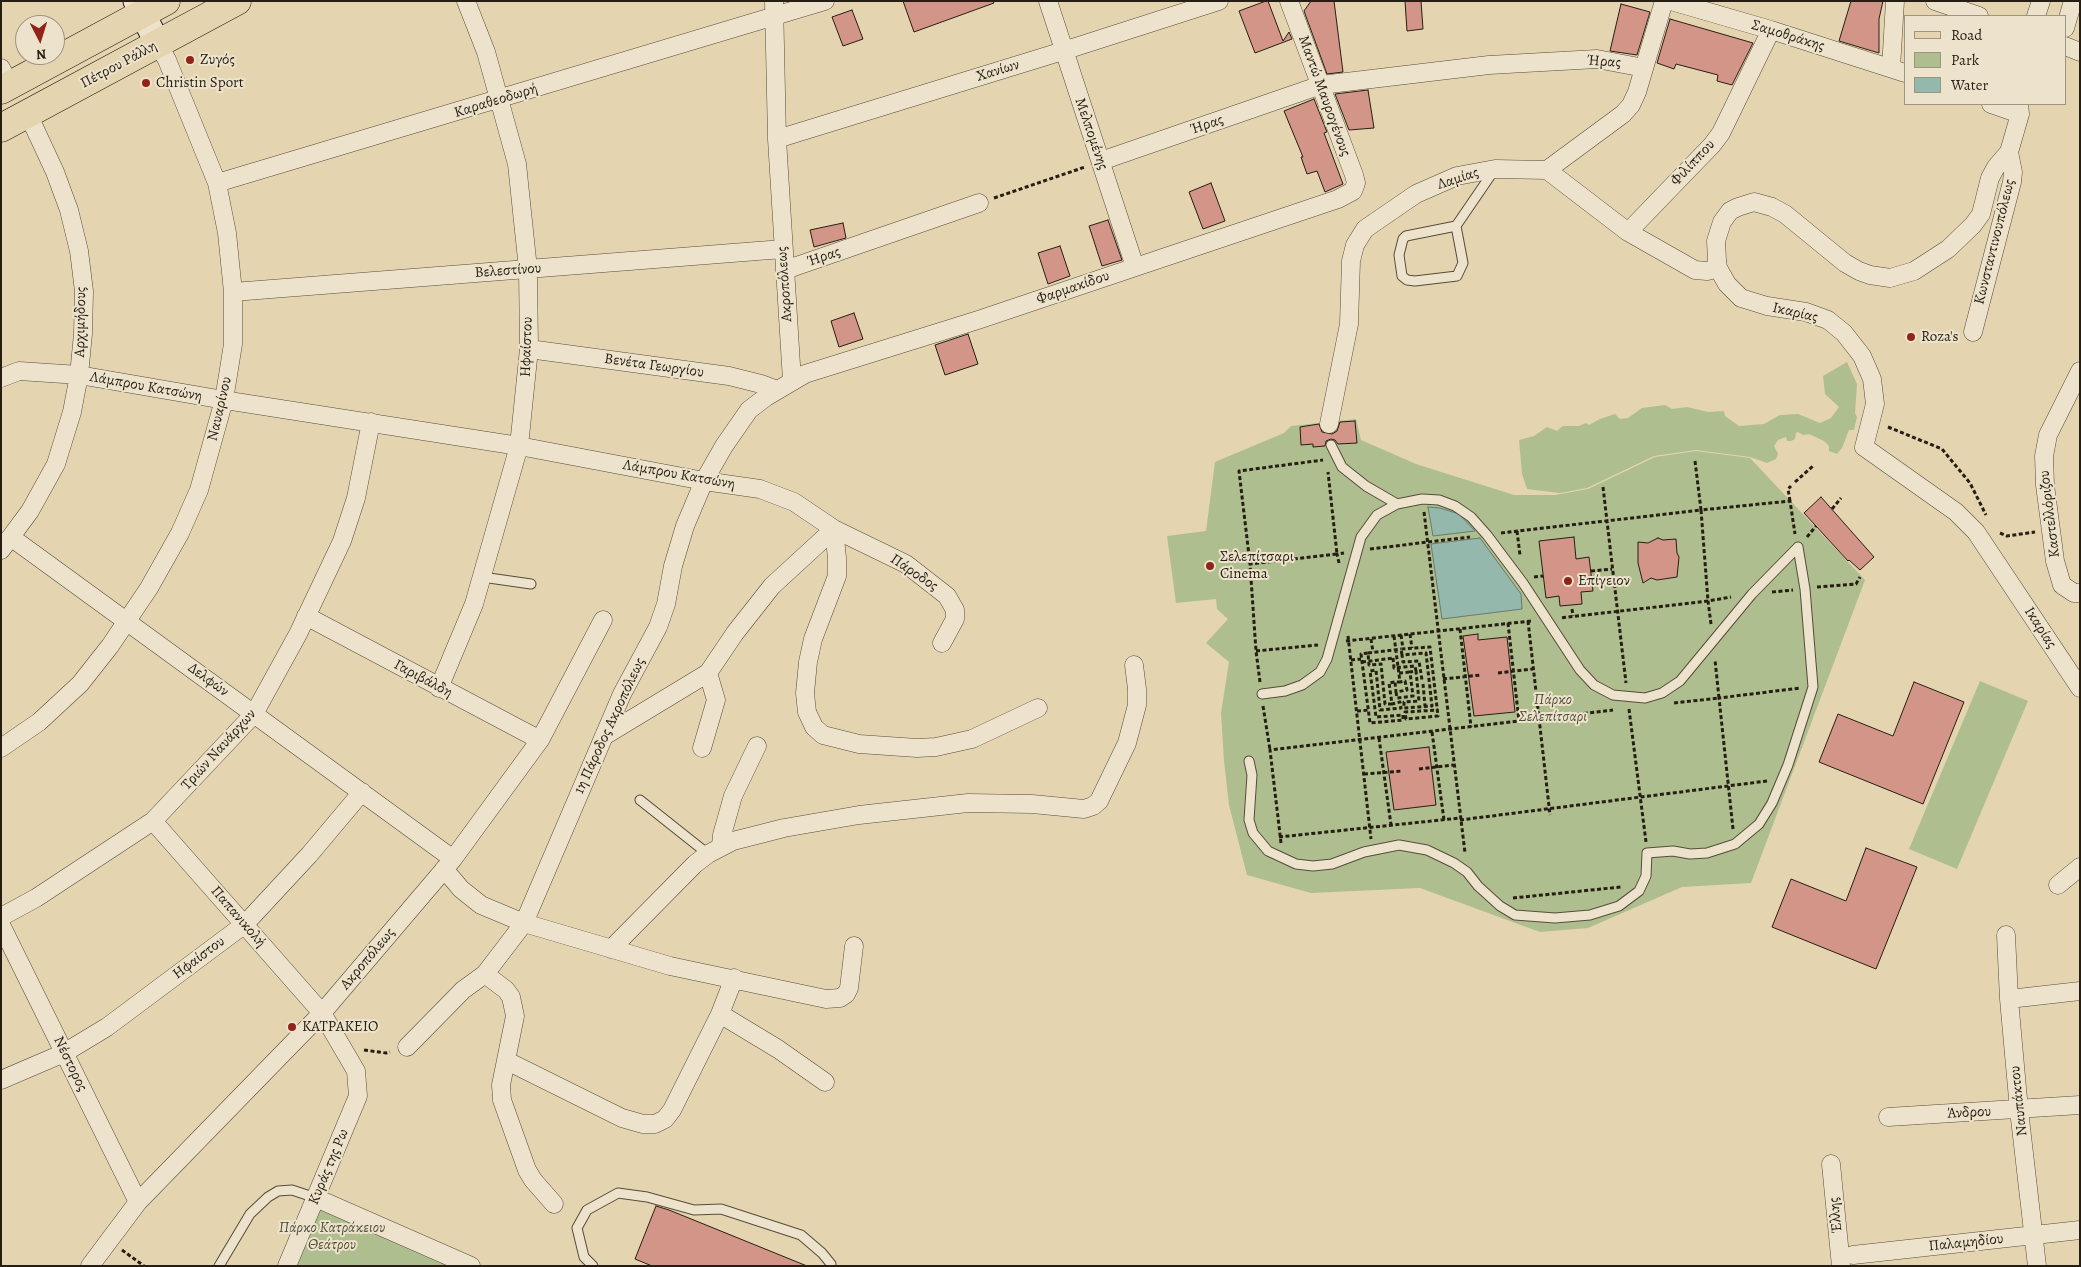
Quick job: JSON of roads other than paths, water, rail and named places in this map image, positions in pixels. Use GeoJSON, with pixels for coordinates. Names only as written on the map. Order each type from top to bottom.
{"type":"FeatureCollection","features":[{"type":"Feature","properties":{"kind":"main road","name":"Πέτρου Ράλλη"},"geometry":{"type":"LineString","coordinates":[[1,128],[238,1]]}},
{"type":"Feature","properties":{"kind":"main road"},"geometry":{"type":"LineString","coordinates":[[4,81],[148,5]]}},
{"type":"Feature","properties":{"kind":"street","name":"Ηφαίστου"},"geometry":{"type":"LineString","coordinates":[[439,688],[474,604],[519,446],[529,349],[528,269],[517,164],[486,52],[466,1]]}},
{"type":"Feature","properties":{"kind":"street","name":"Καραθεοδωρή"},"geometry":{"type":"LineString","coordinates":[[217,183],[500,100],[774,9],[825,1]]}},
{"type":"Feature","properties":{"kind":"street","name":"Μελπομένης"},"geometry":{"type":"LineString","coordinates":[[1048,1],[1135,266]]}},
{"type":"Feature","properties":{"kind":"street","name":"Χανίων"},"geometry":{"type":"LineString","coordinates":[[777,139],[1063,51],[1175,8],[1219,1]]}},
{"type":"Feature","properties":{"kind":"street","name":"Μαντώ Μαυρογένους"},"geometry":{"type":"LineString","coordinates":[[1289,1],[1354,175],[1356,183],[1353,191]]}},
{"type":"Feature","properties":{"kind":"street"},"geometry":{"type":"LineString","coordinates":[[1664,1],[1634,99],[1623,114],[1547,170],[1628,232],[1696,270],[1707,271],[1718,268]]}},
{"type":"Feature","properties":{"kind":"street","name":"Σαμοθράκης"},"geometry":{"type":"LineString","coordinates":[[1671,1],[1771,30],[1898,71]]}},
{"type":"Feature","properties":{"kind":"street"},"geometry":{"type":"LineString","coordinates":[[1896,1],[1898,71]]}},
{"type":"Feature","properties":{"kind":"street"},"geometry":{"type":"LineString","coordinates":[[1935,1],[1976,15]]}},
{"type":"Feature","properties":{"kind":"street"},"geometry":{"type":"LineString","coordinates":[[2036,15],[2041,1]]}},
{"type":"Feature","properties":{"kind":"street"},"geometry":{"type":"LineString","coordinates":[[2066,25],[2073,1]]}},
{"type":"Feature","properties":{"kind":"street","name":"Ναυαρίνου"},"geometry":{"type":"LineString","coordinates":[[1,748],[39,722],[74,690],[93,668],[162,568],[180,533],[207,466],[224,400],[234,344],[233,292],[228,233],[217,183],[167,60],[158,44],[148,5]]}},
{"type":"Feature","properties":{"kind":"street","name":"Ακροπόλεως"},"geometry":{"type":"LineString","coordinates":[[774,9],[777,139],[785,270],[784,385]]}},
{"type":"Feature","properties":{"kind":"street","name":"Φιλίππου"},"geometry":{"type":"LineString","coordinates":[[1628,232],[1712,145],[1721,133],[1771,30]]}},
{"type":"Feature","properties":{"kind":"street"},"geometry":{"type":"LineString","coordinates":[[2066,46],[2080,52]]}},
{"type":"Feature","properties":{"kind":"street","name":"Ήρας"},"geometry":{"type":"LineString","coordinates":[[1101,161],[1320,85],[1489,65],[1597,59],[1644,68]]}},
{"type":"Feature","properties":{"kind":"street"},"geometry":{"type":"LineString","coordinates":[[2002,105],[2024,107]]}},
{"type":"Feature","properties":{"kind":"street","name":"Κωνσταντινουπόλεως"},"geometry":{"type":"LineString","coordinates":[[1718,268],[1716,241],[1722,222],[1730,211],[1738,206],[1754,202],[1772,207],[1785,214],[1845,263],[1859,271],[1890,278],[1914,270],[1948,249],[1973,225],[1980,214],[1990,178],[1996,166],[2009,152],[2024,107]]}},
{"type":"Feature","properties":{"kind":"street","name":"Αρχιμήδους"},"geometry":{"type":"LineString","coordinates":[[7,544],[44,487],[56,464],[72,412],[79,375],[83,334],[84,292],[79,251],[69,210],[55,172],[28,114]]}},
{"type":"Feature","properties":{"kind":"street","name":"Κωνσταντινουπόλεως"},"geometry":{"type":"LineString","coordinates":[[1973,332],[2012,182],[2013,172],[2009,152]]}},
{"type":"Feature","properties":{"kind":"street","name":"Λαμίας"},"geometry":{"type":"LineString","coordinates":[[1329,424],[1350,324],[1351,261],[1355,245],[1365,229],[1416,194],[1457,176],[1495,169],[1547,170]]}},
{"type":"Feature","properties":{"kind":"street","name":"Φαρμακίδου"},"geometry":{"type":"LineString","coordinates":[[784,385],[806,374],[978,320],[1338,199],[1353,191]]}},
{"type":"Feature","properties":{"kind":"street","name":"Ήρας"},"geometry":{"type":"LineString","coordinates":[[785,270],[979,203]]}},
{"type":"Feature","properties":{"kind":"street","name":"Βελεστίνου"},"geometry":{"type":"LineString","coordinates":[[233,292],[783,249]]}},
{"type":"Feature","properties":{"kind":"street","name":"Ικαρίας"},"geometry":{"type":"LineString","coordinates":[[1718,268],[1728,284],[1742,298],[1767,306],[1806,312],[1828,320],[1844,333],[1862,356],[1872,379],[1875,404],[1864,447],[1956,512],[1976,532],[2080,688]]}},
{"type":"Feature","properties":{"kind":"street","name":"Βενέτα Γεωργίου"},"geometry":{"type":"LineString","coordinates":[[529,349],[728,376],[761,384],[784,385]]}},
{"type":"Feature","properties":{"kind":"street","name":"Λάμπρου Κατσώνη"},"geometry":{"type":"LineString","coordinates":[[1,378],[19,371],[79,375],[224,400],[519,446],[704,481],[760,489],[794,502],[834,529]]}},
{"type":"Feature","properties":{"kind":"street","name":"Καστελλόριζου"},"geometry":{"type":"LineString","coordinates":[[2080,371],[2075,392],[2048,435],[2044,456],[2045,485],[2054,561],[2062,585],[2074,593],[2080,593]]}},
{"type":"Feature","properties":{"kind":"street"},"geometry":{"type":"LineString","coordinates":[[704,481],[724,446],[749,410],[784,385]]}},
{"type":"Feature","properties":{"kind":"street","name":"Τριών Ναυάρχων"},"geometry":{"type":"LineString","coordinates":[[1,917],[36,898],[153,821],[254,714],[306,616],[342,541],[356,498],[371,422]]}},
{"type":"Feature","properties":{"kind":"street","name":"1η Πάροδος Ακροπόλεως"},"geometry":{"type":"LineString","coordinates":[[407,1047],[463,990],[486,974],[524,923],[622,694],[658,627],[666,604],[673,566],[684,526],[704,481]]}},
{"type":"Feature","properties":{"kind":"street"},"geometry":{"type":"LineString","coordinates":[[604,736],[708,672],[772,586],[834,529]]}},
{"type":"Feature","properties":{"kind":"street"},"geometry":{"type":"LineString","coordinates":[[834,529],[837,576],[813,639],[806,685],[807,712],[814,726],[823,735],[859,744],[917,748],[936,747],[972,739],[1038,708]]}},
{"type":"Feature","properties":{"kind":"street","name":"Πάροδος"},"geometry":{"type":"LineString","coordinates":[[834,529],[906,564],[947,596],[955,610],[955,619],[942,643]]}},
{"type":"Feature","properties":{"kind":"street","name":"Δελφών"},"geometry":{"type":"LineString","coordinates":[[7,544],[127,620],[362,792],[449,864],[462,889],[481,905],[524,923],[670,966],[826,998],[840,998],[846,994],[849,988],[854,946]]}},
{"type":"Feature","properties":{"kind":"street","name":"Γαριβάλδη"},"geometry":{"type":"LineString","coordinates":[[306,616],[540,740]]}},
{"type":"Feature","properties":{"kind":"street","name":"Ακροπόλεως"},"geometry":{"type":"LineString","coordinates":[[90,1266],[138,1202],[322,1013],[449,864],[540,740],[603,620]]}},
{"type":"Feature","properties":{"kind":"street"},"geometry":{"type":"LineString","coordinates":[[610,949],[694,864],[733,841],[784,828],[859,815],[958,804],[1032,804],[1084,809],[1093,806],[1099,801],[1127,743],[1136,705],[1137,689],[1134,665]]}},
{"type":"Feature","properties":{"kind":"street"},"geometry":{"type":"LineString","coordinates":[[702,748],[716,700],[708,672]]}},
{"type":"Feature","properties":{"kind":"street"},"geometry":{"type":"LineString","coordinates":[[715,850],[722,835],[733,796],[757,746]]}},
{"type":"Feature","properties":{"kind":"street","name":"Ηφαίστου"},"geometry":{"type":"LineString","coordinates":[[1,1080],[64,1053],[127,1013],[245,924],[310,855],[362,792]]}},
{"type":"Feature","properties":{"kind":"street","name":"Παπανικολή"},"geometry":{"type":"LineString","coordinates":[[153,821],[322,1013],[356,1071],[358,1096]]}},
{"type":"Feature","properties":{"kind":"street"},"geometry":{"type":"LineString","coordinates":[[2058,885],[2080,867]]}},
{"type":"Feature","properties":{"kind":"street","name":"Νέστορος"},"geometry":{"type":"LineString","coordinates":[[1,925],[138,1202]]}},
{"type":"Feature","properties":{"kind":"street","name":"Ναυπάκτου"},"geometry":{"type":"LineString","coordinates":[[2006,935],[2009,999],[2019,1110],[2037,1266]]}},
{"type":"Feature","properties":{"kind":"street"},"geometry":{"type":"LineString","coordinates":[[486,974],[506,990],[514,1006],[515,1016],[501,1085],[502,1100],[527,1170],[533,1180],[554,1204]]}},
{"type":"Feature","properties":{"kind":"street"},"geometry":{"type":"LineString","coordinates":[[507,1061],[622,1118],[643,1124],[655,1124],[665,1119],[672,1110],[720,1014],[734,978]]}},
{"type":"Feature","properties":{"kind":"street"},"geometry":{"type":"LineString","coordinates":[[2009,999],[2080,991]]}},
{"type":"Feature","properties":{"kind":"street"},"geometry":{"type":"LineString","coordinates":[[720,1014],[778,1049],[825,1082]]}},
{"type":"Feature","properties":{"kind":"street","name":"Κυράς της Ρω"},"geometry":{"type":"LineString","coordinates":[[287,1266],[358,1096]]}},
{"type":"Feature","properties":{"kind":"street","name":"Άνδρου"},"geometry":{"type":"LineString","coordinates":[[1888,1117],[2080,1105]]}},
{"type":"Feature","properties":{"kind":"street","name":"Έλλης"},"geometry":{"type":"LineString","coordinates":[[1831,1164],[1847,1260]]}},
{"type":"Feature","properties":{"kind":"street"},"geometry":{"type":"LineString","coordinates":[[316,1198],[471,1266]]}},
{"type":"Feature","properties":{"kind":"street","name":"Παλαμηδίου"},"geometry":{"type":"LineString","coordinates":[[1847,1260],[2080,1230]]}},
{"type":"Feature","properties":{"kind":"lane"},"geometry":{"type":"LineString","coordinates":[[1456,226],[1463,263],[1457,276],[1415,281],[1407,280],[1402,276],[1399,254],[1403,239],[1406,236],[1456,226],[1495,169]]}},
{"type":"Feature","properties":{"kind":"lane"},"geometry":{"type":"LineString","coordinates":[[1331,445],[1342,467],[1352,476],[1396,504]]}},
{"type":"Feature","properties":{"kind":"lane"},"geometry":{"type":"LineString","coordinates":[[1249,761],[1252,775],[1248,820],[1253,833],[1268,851],[1296,864],[1313,866],[1332,864],[1372,850],[1399,845],[1427,850],[1454,863],[1467,872],[1478,886],[1494,900],[1515,915],[1555,918],[1590,915],[1619,906],[1638,891],[1642,885],[1646,876],[1648,853],[1673,851],[1690,854],[1707,853],[1735,844],[1759,824],[1772,803],[1813,687],[1805,589],[1798,547],[1752,594],[1680,680],[1662,693],[1645,698],[1628,697],[1613,695],[1594,685],[1580,670],[1523,582],[1487,535],[1470,517],[1439,500],[1422,499],[1396,504],[1378,515],[1361,537],[1331,643],[1320,672],[1302,685],[1285,691],[1262,694]]}},
{"type":"Feature","properties":{"kind":"lane"},"geometry":{"type":"LineString","coordinates":[[482,578],[531,584]]}},
{"type":"Feature","properties":{"kind":"lane"},"geometry":{"type":"LineString","coordinates":[[640,800],[715,850]]}},
{"type":"Feature","properties":{"kind":"lane"},"geometry":{"type":"LineString","coordinates":[[219,1266],[250,1214],[268,1197],[278,1191],[292,1190],[316,1198]]}},
{"type":"Feature","properties":{"kind":"lane"},"geometry":{"type":"LineString","coordinates":[[593,1266],[584,1257],[577,1228],[587,1210],[618,1193],[647,1197],[694,1210],[722,1209],[801,1235],[822,1253],[831,1264]]}},
{"type":"Feature","properties":{"kind":"water"},"geometry":{"type":"Polygon","coordinates":[[[1428,507],[1440,508],[1459,514],[1475,531],[1433,536],[1428,507]]]}},
{"type":"Feature","properties":{"kind":"water"},"geometry":{"type":"Polygon","coordinates":[[[1480,538],[1521,594],[1522,609],[1442,619],[1431,544],[1480,538]]]}},
{"type":"Feature","properties":{"kind":"place","name":"Ζυγός"},"geometry":{"type":"Point","coordinates":[190,60]}},
{"type":"Feature","properties":{"kind":"place","name":"Christin Sport"},"geometry":{"type":"Point","coordinates":[146,83]}},
{"type":"Feature","properties":{"kind":"place","name":"Roza's"},"geometry":{"type":"Point","coordinates":[1911,337]}},
{"type":"Feature","properties":{"kind":"place","name":"Σελεπίτσαρι Cinema"},"geometry":{"type":"Point","coordinates":[1210,566]}},
{"type":"Feature","properties":{"kind":"place","name":"Επίγειον"},"geometry":{"type":"Point","coordinates":[1568,581]}},
{"type":"Feature","properties":{"kind":"place","name":"ΚΑΤΡΑΚΕΙΟ"},"geometry":{"type":"Point","coordinates":[292,1027]}},
{"type":"Feature","properties":{"kind":"park label","name":"Πάρκο Σελεπίτσαρι"},"geometry":{"type":"Point","coordinates":[1553,708]}},
{"type":"Feature","properties":{"kind":"park label","name":"Πάρκο Κατράκειου Θεάτρου"},"geometry":{"type":"Point","coordinates":[332,1236]}}]}
